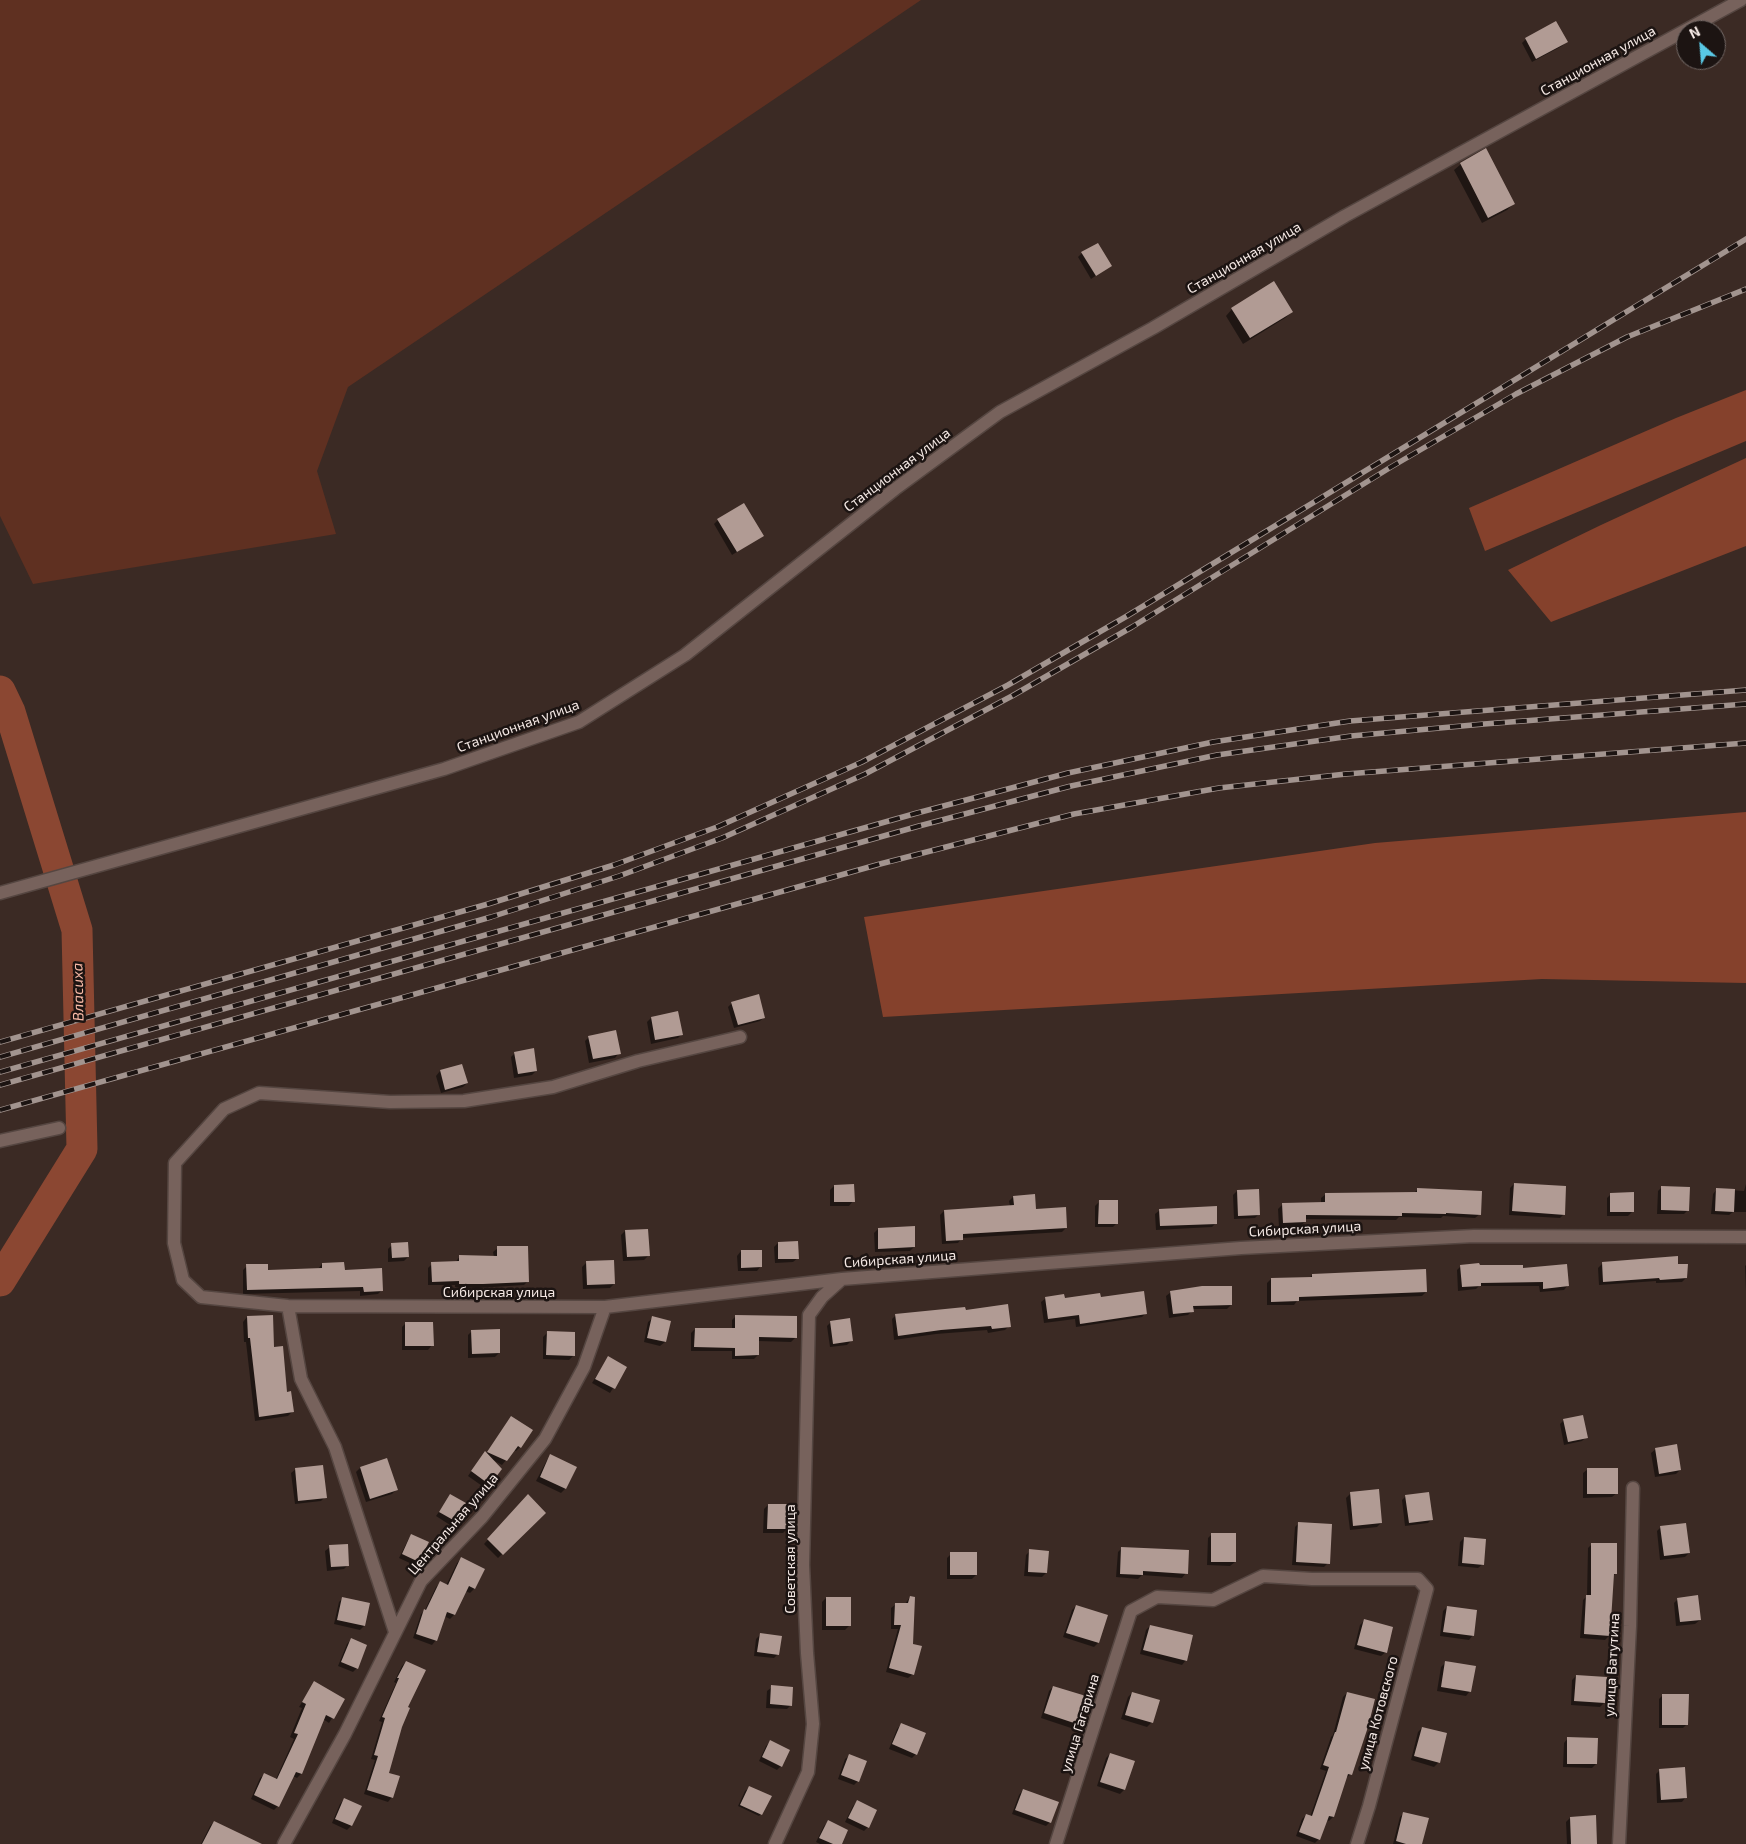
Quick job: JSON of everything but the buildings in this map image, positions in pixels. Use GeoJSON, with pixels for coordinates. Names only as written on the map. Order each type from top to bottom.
{"type":"FeatureCollection","features":[{"type":"Feature","properties":{"kind":"street","name":"Станционная улица"},"geometry":{"type":"LineString","coordinates":[[1704,20],[1741,0]]}},
{"type":"Feature","properties":{"kind":"street","name":"Станционная улица"},"geometry":{"type":"LineString","coordinates":[[0,893],[444,770],[579,722],[685,655],[895,489],[1000,412],[1153,328],[1345,216],[1676,35]]}},
{"type":"Feature","properties":{"kind":"street","name":"Сибирская улица"},"geometry":{"type":"LineString","coordinates":[[740,1037],[638,1062],[553,1087],[464,1100],[390,1102],[259,1093],[224,1109],[175,1163],[174,1243],[183,1280],[201,1297],[288,1306],[605,1307],[842,1279],[1241,1248],[1474,1236],[1746,1237]]}},
{"type":"Feature","properties":{"kind":"street"},"geometry":{"type":"LineString","coordinates":[[0,1141],[59,1128]]}},
{"type":"Feature","properties":{"kind":"street","name":"Советская улица"},"geometry":{"type":"LineString","coordinates":[[774,1844],[808,1772],[813,1724],[806,1653],[803,1565],[809,1315],[822,1297],[842,1279]]}},
{"type":"Feature","properties":{"kind":"street"},"geometry":{"type":"LineString","coordinates":[[288,1306],[301,1379],[335,1447],[395,1632]]}},
{"type":"Feature","properties":{"kind":"street","name":"Центральная улица"},"geometry":{"type":"LineString","coordinates":[[284,1844],[345,1734],[421,1581],[482,1517],[545,1439],[584,1367],[605,1307]]}},
{"type":"Feature","properties":{"kind":"street","name":"улица Ватутина"},"geometry":{"type":"LineString","coordinates":[[1619,1844],[1630,1626],[1633,1488]]}},
{"type":"Feature","properties":{"kind":"street","name":"улица Гагарина"},"geometry":{"type":"LineString","coordinates":[[1056,1844],[1131,1610],[1157,1597],[1214,1600],[1263,1576],[1312,1579],[1418,1579],[1427,1589]]}},
{"type":"Feature","properties":{"kind":"street","name":"улица Котовского"},"geometry":{"type":"LineString","coordinates":[[1357,1844],[1369,1806],[1427,1589]]}},
{"type":"Feature","properties":{"kind":"shaded area"},"geometry":{"type":"Polygon","coordinates":[[[0,0],[921,0],[348,387],[317,471],[336,534],[33,584],[0,516],[0,0]]]}},
{"type":"Feature","properties":{"kind":"shaded area"},"geometry":{"type":"Polygon","coordinates":[[[1746,390],[1746,441],[1485,551],[1469,508],[1676,418],[1746,390]]]}},
{"type":"Feature","properties":{"kind":"shaded area"},"geometry":{"type":"Polygon","coordinates":[[[1746,458],[1746,546],[1551,622],[1508,570],[1601,525],[1746,458]]]}},
{"type":"Feature","properties":{"kind":"shaded area"},"geometry":{"type":"Polygon","coordinates":[[[1746,812],[1746,983],[1542,979],[883,1017],[864,917],[1375,843],[1746,812]]]}},
{"type":"Feature","properties":{"kind":"waterway","name":"Власиха"},"geometry":{"type":"LineString","coordinates":[[0,691],[10,712],[77,930],[82,1149],[0,1281]]}},
{"type":"Feature","properties":{"kind":"railway"},"geometry":{"type":"LineString","coordinates":[[0,1042],[488,904],[614,865],[717,827],[862,762],[1008,685],[1127,616],[1746,239]]}},
{"type":"Feature","properties":{"kind":"railway"},"geometry":{"type":"LineString","coordinates":[[0,1057],[491,917],[619,876],[722,838],[865,774],[1012,696],[1132,627],[1391,467],[1516,394],[1627,337],[1746,289]]}},
{"type":"Feature","properties":{"kind":"railway"},"geometry":{"type":"LineString","coordinates":[[0,1072],[917,813],[1068,773],[1213,742],[1350,721],[1746,690]]}},
{"type":"Feature","properties":{"kind":"railway"},"geometry":{"type":"LineString","coordinates":[[0,1085],[919,826],[1071,786],[1217,755],[1351,736],[1746,704]]}},
{"type":"Feature","properties":{"kind":"railway"},"geometry":{"type":"LineString","coordinates":[[0,1110],[880,864],[1074,814],[1219,788],[1346,774],[1746,743]]}}]}
